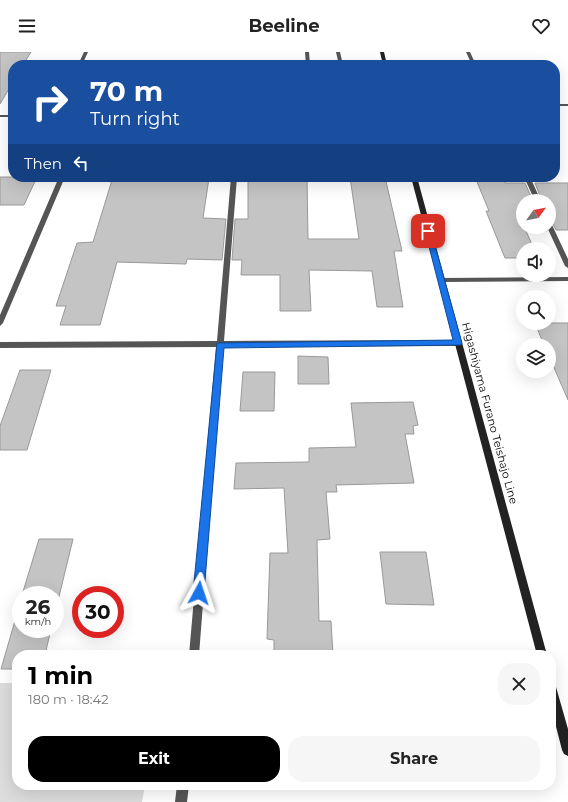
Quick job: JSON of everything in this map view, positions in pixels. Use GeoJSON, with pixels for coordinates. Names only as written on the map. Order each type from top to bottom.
{"type":"FeatureCollection","features":[{"type":"Feature","properties":{"kind":"main road","name":"Higashiyama Furano Teishajo Line"},"geometry":{"type":"LineString","coordinates":[[415,182],[541,650]]}},
{"type":"Feature","properties":{"kind":"main road"},"geometry":{"type":"LineString","coordinates":[[556,706],[568,750]]}},
{"type":"Feature","properties":{"kind":"street"},"geometry":{"type":"LineString","coordinates":[[0,323],[60,182]]}},
{"type":"Feature","properties":{"kind":"street"},"geometry":{"type":"LineString","coordinates":[[194,650],[234,182]]}},
{"type":"Feature","properties":{"kind":"street"},"geometry":{"type":"LineString","coordinates":[[529,182],[535,194]]}},
{"type":"Feature","properties":{"kind":"street"},"geometry":{"type":"LineString","coordinates":[[553,234],[568,266]]}},
{"type":"Feature","properties":{"kind":"street"},"geometry":{"type":"LineString","coordinates":[[441,280],[568,279]]}},
{"type":"Feature","properties":{"kind":"street"},"geometry":{"type":"LineString","coordinates":[[0,345],[458,343]]}},
{"type":"Feature","properties":{"kind":"street"},"geometry":{"type":"LineString","coordinates":[[181,802],[182,790]]}},
{"type":"Feature","properties":{"kind":"shaded area"},"geometry":{"type":"Polygon","coordinates":[[[0,683],[12,683],[12,790],[144,790],[142,802],[0,802],[0,683]]]}},
{"type":"Feature","properties":{"kind":"building"},"geometry":{"type":"Polygon","coordinates":[[[0,52],[31,52],[26,60],[8,60],[8,90],[0,104],[0,52]]]}},
{"type":"Feature","properties":{"kind":"building"},"geometry":{"type":"Polygon","coordinates":[[[0,177],[8,177],[8,182],[35,182],[24,205],[0,205],[0,177]]]}},
{"type":"Feature","properties":{"kind":"building"},"geometry":{"type":"Polygon","coordinates":[[[111,182],[208,182],[203,218],[226,219],[222,260],[187,259],[186,264],[117,262],[100,325],[60,325],[66,306],[56,306],[77,243],[93,242],[111,182]]]}},
{"type":"Feature","properties":{"kind":"building"},"geometry":{"type":"Polygon","coordinates":[[[248,182],[307,182],[308,239],[359,239],[351,182],[386,182],[402,251],[394,251],[403,307],[377,307],[372,271],[309,270],[311,311],[280,311],[280,275],[241,275],[242,260],[232,260],[235,219],[248,219],[248,182]]]}},
{"type":"Feature","properties":{"kind":"building"},"geometry":{"type":"Polygon","coordinates":[[[477,182],[525,183],[530,194],[516,194],[516,234],[527,234],[531,242],[516,242],[516,258],[505,258],[486,211],[489,211],[477,182]]]}},
{"type":"Feature","properties":{"kind":"building"},"geometry":{"type":"Polygon","coordinates":[[[535,183],[568,183],[568,230],[556,230],[556,194],[539,194],[535,183]]]}},
{"type":"Feature","properties":{"kind":"building"},"geometry":{"type":"Polygon","coordinates":[[[556,323],[568,323],[568,400],[556,372],[556,338],[541,338],[538,330],[556,330],[556,323]]]}},
{"type":"Feature","properties":{"kind":"building"},"geometry":{"type":"Polygon","coordinates":[[[298,356],[328,357],[329,384],[298,384],[298,356]]]}},
{"type":"Feature","properties":{"kind":"building"},"geometry":{"type":"Polygon","coordinates":[[[20,370],[51,370],[27,450],[0,450],[0,426],[20,370]]]}},
{"type":"Feature","properties":{"kind":"building"},"geometry":{"type":"Polygon","coordinates":[[[243,372],[275,372],[274,411],[240,411],[243,372]]]}},
{"type":"Feature","properties":{"kind":"building"},"geometry":{"type":"Polygon","coordinates":[[[413,402],[418,425],[413,426],[414,434],[405,434],[414,483],[336,485],[337,492],[326,492],[330,539],[317,540],[319,621],[331,621],[333,650],[274,650],[274,640],[267,639],[270,553],[288,553],[284,488],[234,489],[236,463],[309,462],[309,448],[356,447],[351,403],[413,402]]]}},
{"type":"Feature","properties":{"kind":"building"},"geometry":{"type":"Polygon","coordinates":[[[39,539],[73,539],[62,586],[25,586],[39,539]]]}},
{"type":"Feature","properties":{"kind":"building"},"geometry":{"type":"Polygon","coordinates":[[[380,552],[426,552],[434,605],[386,604],[380,552]]]}},
{"type":"Feature","properties":{"kind":"building"},"geometry":{"type":"Polygon","coordinates":[[[12,631],[12,638],[49,638],[46,650],[12,650],[12,669],[1,669],[12,631]]]}},
{"type":"Feature","properties":{"kind":"route"},"geometry":{"type":"LineString","coordinates":[[199,593],[220,345],[458,343],[428,231]]}}]}
